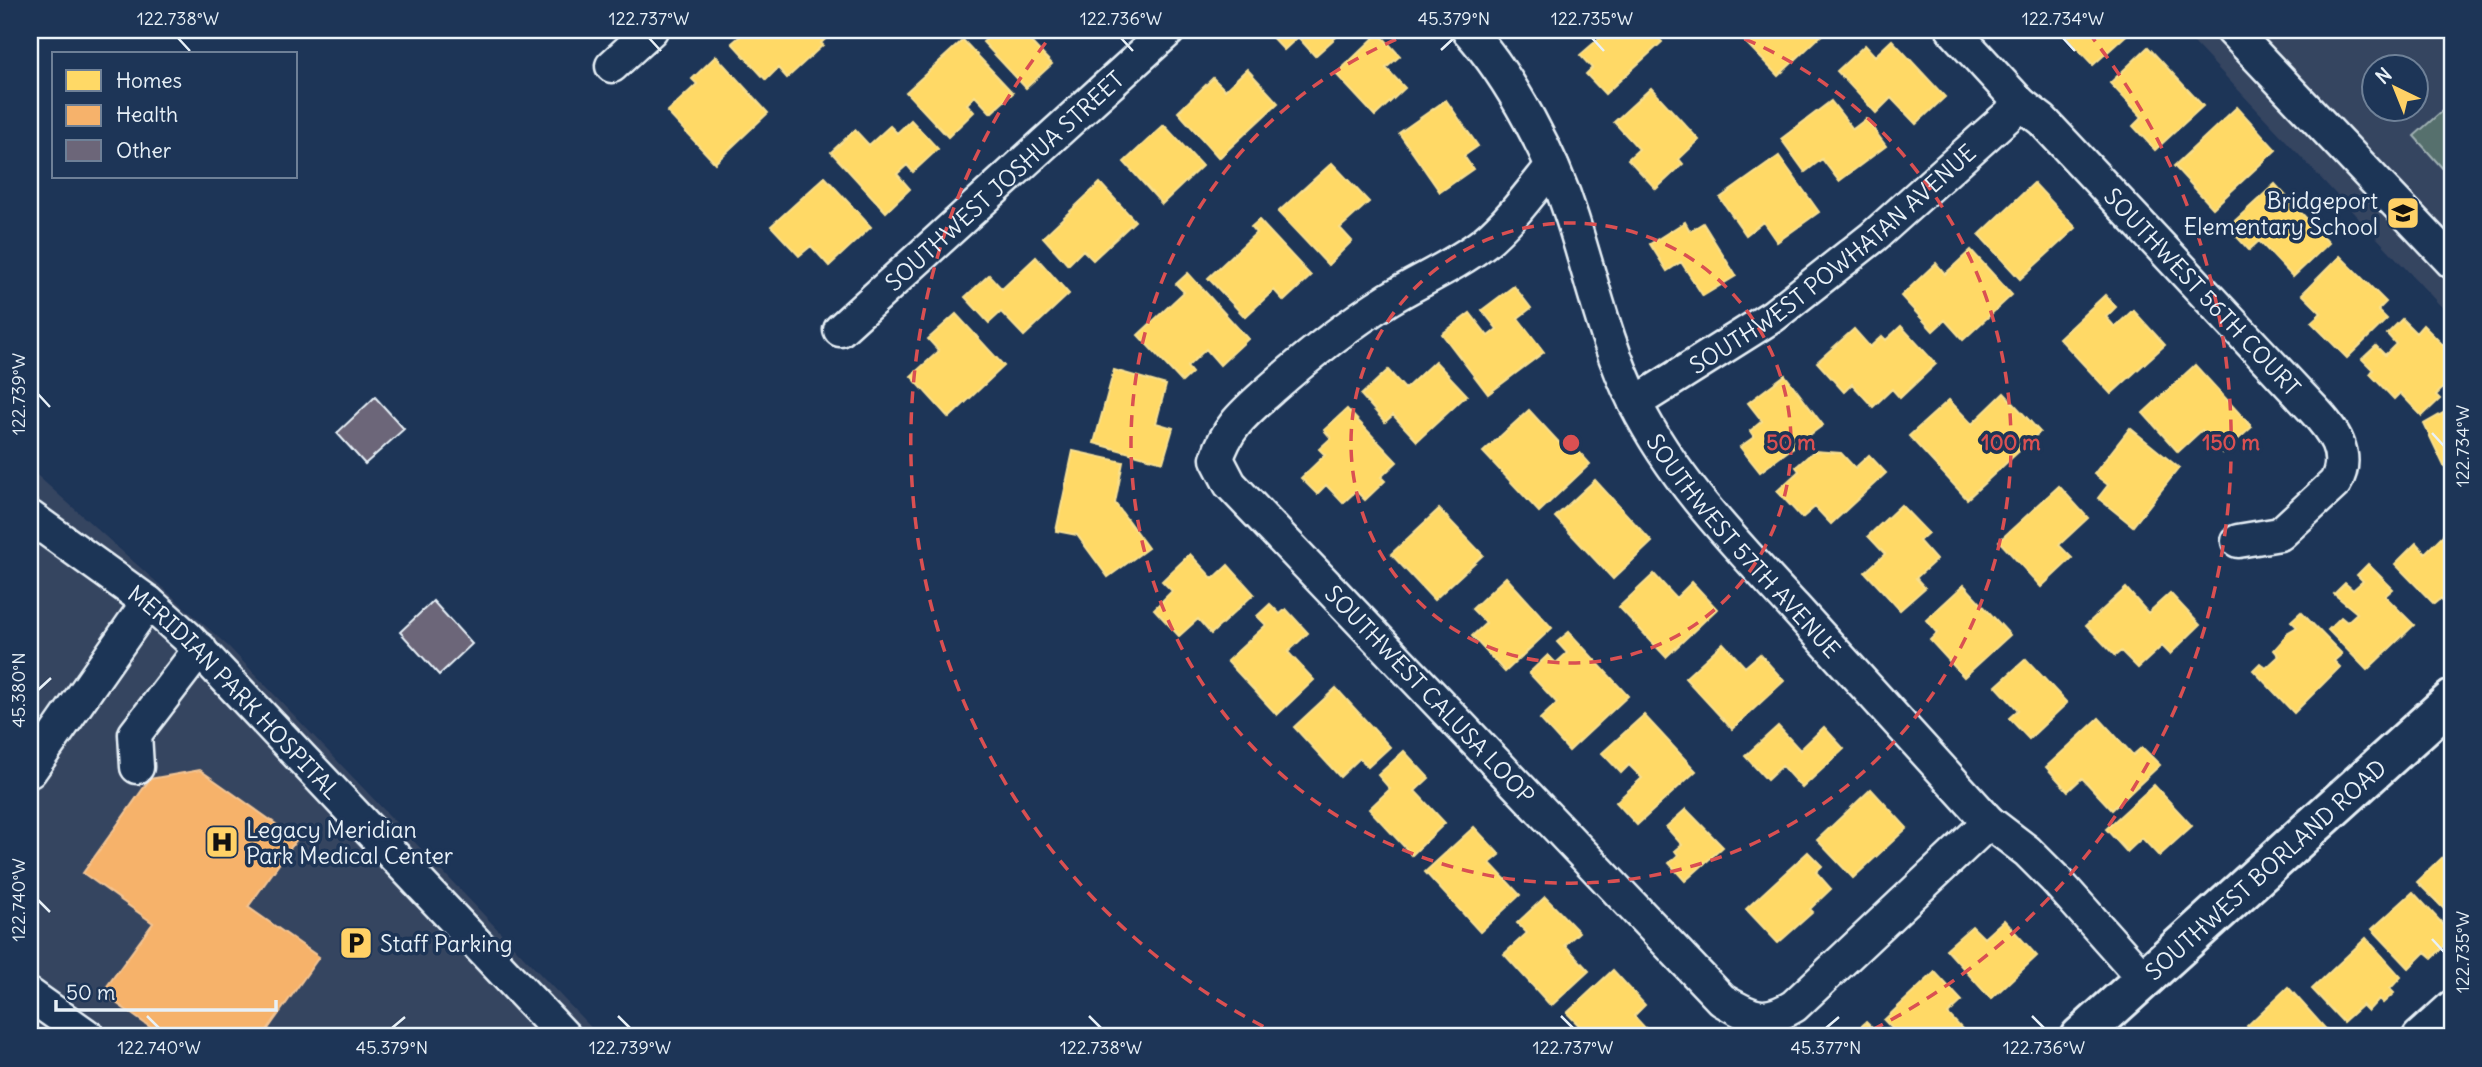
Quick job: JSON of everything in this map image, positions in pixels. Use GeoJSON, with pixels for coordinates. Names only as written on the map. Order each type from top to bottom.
{"type":"FeatureCollection","features":[{"type":"Feature","properties":{"kind":"main road","name":"SOUTHWEST BORLAND ROAD"},"geometry":{"type":"LineString","coordinates":[[2080,1037],[2452,700]]}},
{"type":"Feature","properties":{"kind":"street"},"geometry":{"type":"LineString","coordinates":[[612,65],[651,30]]}},
{"type":"Feature","properties":{"kind":"street","name":"SOUTHWEST JOSHUA STREET"},"geometry":{"type":"LineString","coordinates":[[840,330],[1169,30]]}},
{"type":"Feature","properties":{"kind":"street","name":"SOUTHWEST 57TH AVENUE"},"geometry":{"type":"LineString","coordinates":[[1468,30],[1505,77],[1552,166],[1572,216],[1593,292],[1635,403],[1657,441],[1704,509],[1989,822],[2027,851],[2055,879],[2144,979]]}},
{"type":"Feature","properties":{"kind":"street","name":"SOUTHWEST 56TH COURT"},"geometry":{"type":"LineString","coordinates":[[1952,30],[2021,104],[2042,120],[2284,378],[2330,428],[2339,443],[2342,461],[2340,473],[2334,482],[2280,534],[2238,541]]}},
{"type":"Feature","properties":{"kind":"street"},"geometry":{"type":"LineString","coordinates":[[2243,34],[2452,262]]}},
{"type":"Feature","properties":{"kind":"street","name":"SOUTHWEST POWHATAN AVENUE"},"geometry":{"type":"LineString","coordinates":[[1635,403],[1773,316],[1873,237],[2021,104]]}},
{"type":"Feature","properties":{"kind":"street","name":"SOUTHWEST CALUSA LOOP"},"geometry":{"type":"LineString","coordinates":[[1552,166],[1486,241],[1387,300],[1309,355],[1235,423],[1223,440],[1216,459],[1230,484],[1722,1000],[1750,1016],[1763,1019],[1780,1015],[1794,1006],[1989,822]]}},
{"type":"Feature","properties":{"kind":"street","name":"MERIDIAN PARK HOSPITAL"},"geometry":{"type":"LineString","coordinates":[[30,517],[148,602],[200,649],[565,1037]]}},
{"type":"Feature","properties":{"kind":"street"},"geometry":{"type":"LineString","coordinates":[[30,771],[148,602]]}},
{"type":"Feature","properties":{"kind":"street"},"geometry":{"type":"LineString","coordinates":[[137,767],[135,734],[200,649]]}},
{"type":"Feature","properties":{"kind":"street"},"geometry":{"type":"LineString","coordinates":[[30,995],[89,1037]]}},
{"type":"Feature","properties":{"kind":"street"},"geometry":{"type":"LineString","coordinates":[[2419,1037],[2452,1007]]}},
{"type":"Feature","properties":{"kind":"shaded area","name":"Bridgeport Elementary School"},"geometry":{"type":"Polygon","coordinates":[[[2182,30],[2452,30],[2452,318],[2182,30]]]}},
{"type":"Feature","properties":{"kind":"shaded area","name":"Legacy Meridian Park Medical Center"},"geometry":{"type":"Polygon","coordinates":[[[30,469],[229,647],[600,1037],[30,1037],[30,469]]]}},
{"type":"Feature","properties":{"kind":"green space"},"geometry":{"type":"Polygon","coordinates":[[[2452,102],[2452,179],[2414,136],[2452,102]]]}},
{"type":"Feature","properties":{"kind":"building: Homes"},"geometry":{"type":"Polygon","coordinates":[[[747,30],[834,31],[821,43],[823,45],[787,78],[778,68],[766,80],[732,43],[747,30]]]}},
{"type":"Feature","properties":{"kind":"building: Homes"},"geometry":{"type":"Polygon","coordinates":[[[996,30],[1044,30],[1031,42],[1052,64],[1026,88],[983,42],[996,30]]]}},
{"type":"Feature","properties":{"kind":"building: Homes"},"geometry":{"type":"Polygon","coordinates":[[[1045,30],[1065,30],[1054,40],[1045,30]]]}},
{"type":"Feature","properties":{"kind":"building: Homes"},"geometry":{"type":"Polygon","coordinates":[[[1265,30],[1344,30],[1315,56],[1298,37],[1284,50],[1265,30]]]}},
{"type":"Feature","properties":{"kind":"building: Homes"},"geometry":{"type":"Polygon","coordinates":[[[1596,30],[1651,30],[1662,42],[1605,94],[1586,74],[1592,68],[1580,55],[1602,36],[1596,30]]]}},
{"type":"Feature","properties":{"kind":"building: Homes"},"geometry":{"type":"Polygon","coordinates":[[[1734,30],[1822,30],[1825,32],[1778,76],[1734,30]]]}},
{"type":"Feature","properties":{"kind":"building: Homes"},"geometry":{"type":"Polygon","coordinates":[[[2060,30],[2132,30],[2093,65],[2060,30]]]}},
{"type":"Feature","properties":{"kind":"building: Homes"},"geometry":{"type":"Polygon","coordinates":[[[1379,33],[1400,56],[1386,68],[1405,88],[1375,116],[1336,74],[1379,33]]]}},
{"type":"Feature","properties":{"kind":"building: Homes"},"geometry":{"type":"Polygon","coordinates":[[[963,40],[1013,93],[991,113],[975,96],[967,104],[974,112],[948,137],[906,92],[963,40]]]}},
{"type":"Feature","properties":{"kind":"building: Homes"},"geometry":{"type":"Polygon","coordinates":[[[1892,40],[1945,97],[1916,124],[1891,98],[1876,113],[1837,71],[1865,45],[1875,56],[1892,40]]]}},
{"type":"Feature","properties":{"kind":"building: Homes"},"geometry":{"type":"Polygon","coordinates":[[[2148,47],[2203,106],[2155,150],[2133,126],[2142,117],[2110,83],[2148,47]]]}},
{"type":"Feature","properties":{"kind":"building: Homes"},"geometry":{"type":"Polygon","coordinates":[[[716,56],[768,113],[715,163],[667,112],[697,84],[692,79],[716,56]]]}},
{"type":"Feature","properties":{"kind":"building: Homes"},"geometry":{"type":"Polygon","coordinates":[[[1247,69],[1278,103],[1219,158],[1178,112],[1213,78],[1225,90],[1247,69]]]}},
{"type":"Feature","properties":{"kind":"building: Homes"},"geometry":{"type":"Polygon","coordinates":[[[1651,88],[1699,140],[1679,159],[1683,164],[1656,189],[1628,159],[1639,149],[1614,122],[1651,88]]]}},
{"type":"Feature","properties":{"kind":"building: Homes"},"geometry":{"type":"Polygon","coordinates":[[[1446,100],[1478,146],[1464,156],[1473,169],[1440,192],[1399,133],[1446,100]]]}},
{"type":"Feature","properties":{"kind":"building: Homes"},"geometry":{"type":"Polygon","coordinates":[[[1831,101],[1853,129],[1866,119],[1886,146],[1839,181],[1822,159],[1805,172],[1781,139],[1831,101]]]}},
{"type":"Feature","properties":{"kind":"building: Homes"},"geometry":{"type":"Polygon","coordinates":[[[2237,107],[2276,150],[2213,208],[2174,166],[2237,107]]]}},
{"type":"Feature","properties":{"kind":"building: Homes"},"geometry":{"type":"Polygon","coordinates":[[[911,120],[938,149],[913,172],[907,165],[897,174],[910,189],[886,212],[831,152],[855,130],[869,145],[890,126],[897,133],[911,120]]]}},
{"type":"Feature","properties":{"kind":"building: Homes"},"geometry":{"type":"Polygon","coordinates":[[[1164,125],[1202,166],[1162,204],[1124,162],[1164,125]]]}},
{"type":"Feature","properties":{"kind":"building: Homes"},"geometry":{"type":"Polygon","coordinates":[[[1779,156],[1819,212],[1777,242],[1763,222],[1746,235],[1720,198],[1779,156]]]}},
{"type":"Feature","properties":{"kind":"building: Homes"},"geometry":{"type":"Polygon","coordinates":[[[1332,163],[1369,202],[1340,228],[1352,241],[1328,265],[1278,212],[1332,163]]]}},
{"type":"Feature","properties":{"kind":"building: Homes"},"geometry":{"type":"Polygon","coordinates":[[[825,177],[871,227],[829,266],[811,246],[799,256],[771,226],[825,177]]]}},
{"type":"Feature","properties":{"kind":"building: Homes"},"geometry":{"type":"Polygon","coordinates":[[[1100,183],[1135,221],[1093,260],[1083,250],[1068,265],[1043,237],[1100,183]]]}},
{"type":"Feature","properties":{"kind":"building: Homes"},"geometry":{"type":"Polygon","coordinates":[[[2034,183],[2076,228],[2020,279],[1979,235],[2034,183]]]}},
{"type":"Feature","properties":{"kind":"building: Homes"},"geometry":{"type":"Polygon","coordinates":[[[2275,184],[2329,243],[2293,277],[2259,241],[2249,250],[2228,227],[2275,184]]]}},
{"type":"Feature","properties":{"kind":"building: Homes"},"geometry":{"type":"Polygon","coordinates":[[[1259,220],[1311,276],[1284,301],[1274,290],[1245,317],[1208,278],[1256,233],[1251,227],[1259,220]]]}},
{"type":"Feature","properties":{"kind":"building: Homes"},"geometry":{"type":"Polygon","coordinates":[[[1685,222],[1690,231],[1703,223],[1736,276],[1703,296],[1681,262],[1667,271],[1650,244],[1685,222]]]}},
{"type":"Feature","properties":{"kind":"building: Homes"},"geometry":{"type":"Polygon","coordinates":[[[1971,250],[2012,295],[1963,340],[1945,320],[1933,331],[1901,296],[1936,263],[1945,274],[1971,250]]]}},
{"type":"Feature","properties":{"kind":"building: Homes"},"geometry":{"type":"Polygon","coordinates":[[[2340,256],[2386,302],[2378,310],[2387,319],[2347,358],[2311,322],[2321,313],[2302,294],[2340,256]]]}},
{"type":"Feature","properties":{"kind":"building: Homes"},"geometry":{"type":"Polygon","coordinates":[[[1036,257],[1069,294],[1024,336],[1001,312],[989,323],[965,297],[989,275],[1002,289],[1036,257]]]}},
{"type":"Feature","properties":{"kind":"building: Homes"},"geometry":{"type":"Polygon","coordinates":[[[1188,273],[1248,339],[1220,365],[1206,349],[1187,367],[1192,373],[1182,382],[1138,335],[1184,292],[1176,284],[1188,273]]]}},
{"type":"Feature","properties":{"kind":"building: Homes"},"geometry":{"type":"Polygon","coordinates":[[[1514,286],[1531,308],[1518,318],[1544,352],[1488,394],[1442,334],[1470,313],[1488,336],[1497,329],[1482,310],[1514,286]]]}},
{"type":"Feature","properties":{"kind":"building: Homes"},"geometry":{"type":"Polygon","coordinates":[[[2105,295],[2116,307],[2106,317],[2115,327],[2133,310],[2165,345],[2111,394],[2059,338],[2105,295]]]}},
{"type":"Feature","properties":{"kind":"building: Homes"},"geometry":{"type":"Polygon","coordinates":[[[956,314],[1004,366],[949,418],[911,376],[939,351],[928,339],[956,314]]]}},
{"type":"Feature","properties":{"kind":"building: Homes"},"geometry":{"type":"Polygon","coordinates":[[[2402,319],[2416,333],[2423,325],[2446,348],[2450,344],[2452,346],[2452,379],[2436,395],[2440,399],[2422,416],[2400,393],[2394,399],[2370,374],[2373,370],[2362,359],[2376,346],[2385,355],[2396,344],[2387,334],[2402,319]]]}},
{"type":"Feature","properties":{"kind":"building: Homes"},"geometry":{"type":"Polygon","coordinates":[[[1901,326],[1936,364],[1900,398],[1892,389],[1873,407],[1852,384],[1844,392],[1817,362],[1854,329],[1870,347],[1882,336],[1886,340],[1901,326]]]}},
{"type":"Feature","properties":{"kind":"building: Homes"},"geometry":{"type":"Polygon","coordinates":[[[1435,361],[1467,395],[1417,441],[1393,415],[1385,422],[1361,395],[1388,370],[1405,389],[1435,361]]]}},
{"type":"Feature","properties":{"kind":"building: Homes"},"geometry":{"type":"Polygon","coordinates":[[[2195,365],[2252,427],[2223,453],[2202,430],[2178,452],[2143,413],[2195,365]]]}},
{"type":"Feature","properties":{"kind":"building: Homes"},"geometry":{"type":"Polygon","coordinates":[[[1114,370],[1166,385],[1156,423],[1173,428],[1163,462],[1094,443],[1114,370]]]}},
{"type":"Feature","properties":{"kind":"building: Homes"},"geometry":{"type":"Polygon","coordinates":[[[1785,375],[1823,425],[1760,472],[1740,447],[1754,437],[1750,431],[1762,421],[1748,403],[1785,375]]]}},
{"type":"Feature","properties":{"kind":"building: Homes"},"geometry":{"type":"Polygon","coordinates":[[[2004,393],[2040,432],[1967,499],[1909,436],[1949,400],[1972,424],[2004,393]]]}},
{"type":"Feature","properties":{"kind":"building: Homes"},"geometry":{"type":"Polygon","coordinates":[[[2452,408],[2452,463],[2444,466],[2424,424],[2452,408]]]}},
{"type":"Feature","properties":{"kind":"building: Homes"},"geometry":{"type":"Polygon","coordinates":[[[1347,409],[1397,462],[1381,477],[1385,481],[1365,500],[1356,491],[1343,503],[1326,485],[1317,494],[1301,478],[1325,455],[1319,449],[1331,438],[1324,430],[1347,409]]]}},
{"type":"Feature","properties":{"kind":"building: Homes"},"geometry":{"type":"Polygon","coordinates":[[[1529,410],[1566,450],[1572,444],[1590,464],[1539,512],[1483,452],[1529,410]]]}},
{"type":"Feature","properties":{"kind":"building: Homes"},"geometry":{"type":"Polygon","coordinates":[[[2130,428],[2179,468],[2133,526],[2098,498],[2108,485],[2094,474],[2130,428]]]}},
{"type":"Feature","properties":{"kind":"building: Homes"},"geometry":{"type":"Polygon","coordinates":[[[1073,451],[1123,462],[1115,503],[1148,548],[1108,577],[1077,535],[1056,531],[1073,451]]]}},
{"type":"Feature","properties":{"kind":"building: Homes"},"geometry":{"type":"Polygon","coordinates":[[[1814,451],[1841,453],[1855,468],[1869,455],[1886,473],[1831,524],[1815,507],[1802,518],[1777,491],[1799,471],[1796,467],[1814,451]]]}},
{"type":"Feature","properties":{"kind":"building: Homes"},"geometry":{"type":"Polygon","coordinates":[[[1595,480],[1652,542],[1613,579],[1555,517],[1595,480]]]}},
{"type":"Feature","properties":{"kind":"building: Homes"},"geometry":{"type":"Polygon","coordinates":[[[2059,486],[2088,518],[2059,545],[2072,558],[2041,587],[1999,541],[2059,486]]]}},
{"type":"Feature","properties":{"kind":"building: Homes"},"geometry":{"type":"Polygon","coordinates":[[[1901,505],[1928,533],[1919,541],[1936,560],[1916,578],[1925,588],[1900,610],[1865,572],[1885,554],[1868,536],[1901,505]]]}},
{"type":"Feature","properties":{"kind":"building: Homes"},"geometry":{"type":"Polygon","coordinates":[[[1439,509],[1483,555],[1434,600],[1391,554],[1439,509]]]}},
{"type":"Feature","properties":{"kind":"building: Homes"},"geometry":{"type":"Polygon","coordinates":[[[2452,526],[2452,598],[2446,604],[2440,599],[2434,604],[2395,564],[2416,543],[2425,553],[2452,526]]]}},
{"type":"Feature","properties":{"kind":"building: Homes"},"geometry":{"type":"Polygon","coordinates":[[[1190,554],[1213,579],[1228,565],[1254,594],[1211,634],[1198,619],[1179,636],[1154,609],[1172,591],[1162,581],[1190,554]]]}},
{"type":"Feature","properties":{"kind":"building: Homes"},"geometry":{"type":"Polygon","coordinates":[[[2368,564],[2393,589],[2385,596],[2414,625],[2367,670],[2328,630],[2341,617],[2347,622],[2357,613],[2334,594],[2345,583],[2353,590],[2363,581],[2357,575],[2368,564]]]}},
{"type":"Feature","properties":{"kind":"building: Homes"},"geometry":{"type":"Polygon","coordinates":[[[1654,574],[1676,598],[1692,582],[1717,609],[1666,657],[1619,607],[1654,574]]]}},
{"type":"Feature","properties":{"kind":"building: Homes"},"geometry":{"type":"Polygon","coordinates":[[[1506,577],[1552,628],[1505,672],[1472,636],[1486,623],[1472,609],[1506,577]]]}},
{"type":"Feature","properties":{"kind":"building: Homes"},"geometry":{"type":"Polygon","coordinates":[[[1964,585],[2010,635],[1964,677],[1930,640],[1937,633],[1926,620],[1964,585]]]}},
{"type":"Feature","properties":{"kind":"building: Homes"},"geometry":{"type":"Polygon","coordinates":[[[2126,588],[2148,613],[2170,593],[2200,625],[2170,654],[2162,646],[2138,668],[2121,651],[2115,656],[2086,625],[2126,588]]]}},
{"type":"Feature","properties":{"kind":"building: Homes"},"geometry":{"type":"Polygon","coordinates":[[[1270,604],[1280,614],[1286,609],[1308,633],[1288,652],[1314,680],[1277,715],[1227,661],[1266,625],[1257,616],[1270,604]]]}},
{"type":"Feature","properties":{"kind":"building: Homes"},"geometry":{"type":"Polygon","coordinates":[[[2301,612],[2342,654],[2334,661],[2340,667],[2294,713],[2253,670],[2260,663],[2266,668],[2279,656],[2274,650],[2287,633],[2297,627],[2291,621],[2301,612]]]}},
{"type":"Feature","properties":{"kind":"building: Homes"},"geometry":{"type":"Polygon","coordinates":[[[1569,632],[1628,696],[1569,751],[1540,719],[1557,703],[1529,673],[1548,655],[1556,663],[1567,653],[1557,642],[1569,632]]]}},
{"type":"Feature","properties":{"kind":"building: Homes"},"geometry":{"type":"Polygon","coordinates":[[[1723,643],[1745,667],[1760,654],[1784,681],[1732,729],[1685,678],[1723,643]]]}},
{"type":"Feature","properties":{"kind":"building: Homes"},"geometry":{"type":"Polygon","coordinates":[[[2026,659],[2067,703],[2029,739],[2009,718],[2018,710],[1996,686],[2026,659]]]}},
{"type":"Feature","properties":{"kind":"building: Homes"},"geometry":{"type":"Polygon","coordinates":[[[1336,688],[1390,747],[1368,767],[1360,758],[1340,777],[1294,727],[1336,688]]]}},
{"type":"Feature","properties":{"kind":"building: Homes"},"geometry":{"type":"Polygon","coordinates":[[[1644,715],[1696,771],[1637,825],[1616,802],[1642,778],[1629,765],[1621,773],[1602,753],[1644,715]]]}},
{"type":"Feature","properties":{"kind":"building: Homes"},"geometry":{"type":"Polygon","coordinates":[[[2099,718],[2133,755],[2142,747],[2160,765],[2112,810],[2082,778],[2068,791],[2046,767],[2099,718]]]}},
{"type":"Feature","properties":{"kind":"building: Homes"},"geometry":{"type":"Polygon","coordinates":[[[1778,726],[1800,750],[1824,727],[1844,749],[1802,788],[1782,766],[1767,780],[1745,756],[1778,726]]]}},
{"type":"Feature","properties":{"kind":"building: Homes"},"geometry":{"type":"Polygon","coordinates":[[[1404,751],[1429,778],[1415,791],[1445,823],[1412,855],[1369,809],[1390,789],[1378,775],[1404,751]]]}},
{"type":"Feature","properties":{"kind":"building: Homes"},"geometry":{"type":"Polygon","coordinates":[[[2154,785],[2192,826],[2159,856],[2142,838],[2127,852],[2106,829],[2154,785]]]}},
{"type":"Feature","properties":{"kind":"building: Homes"},"geometry":{"type":"Polygon","coordinates":[[[1871,789],[1907,828],[1853,878],[1817,840],[1871,789]]]}},
{"type":"Feature","properties":{"kind":"building: Homes"},"geometry":{"type":"Polygon","coordinates":[[[1686,809],[1723,847],[1685,881],[1669,863],[1678,855],[1675,851],[1682,845],[1666,827],[1686,809]]]}},
{"type":"Feature","properties":{"kind":"building: Homes"},"geometry":{"type":"Polygon","coordinates":[[[1474,827],[1500,855],[1490,863],[1520,895],[1480,932],[1425,872],[1474,827]]]}},
{"type":"Feature","properties":{"kind":"building: Homes"},"geometry":{"type":"Polygon","coordinates":[[[2452,848],[2452,917],[2417,882],[2452,848]]]}},
{"type":"Feature","properties":{"kind":"building: Homes"},"geometry":{"type":"Polygon","coordinates":[[[1808,852],[1822,866],[1816,872],[1831,889],[1810,909],[1813,912],[1778,943],[1746,909],[1808,852]]]}},
{"type":"Feature","properties":{"kind":"building: Homes"},"geometry":{"type":"Polygon","coordinates":[[[2413,892],[2452,934],[2452,939],[2432,958],[2425,952],[2409,968],[2372,929],[2413,892]]]}},
{"type":"Feature","properties":{"kind":"building: Homes"},"geometry":{"type":"Polygon","coordinates":[[[1545,897],[1579,932],[1565,945],[1589,971],[1551,1006],[1504,954],[1527,933],[1517,923],[1545,897]]]}},
{"type":"Feature","properties":{"kind":"building: Homes"},"geometry":{"type":"Polygon","coordinates":[[[2004,920],[2037,956],[1991,999],[1946,949],[1972,926],[1984,938],[2004,920]]]}},
{"type":"Feature","properties":{"kind":"building: Homes"},"geometry":{"type":"Polygon","coordinates":[[[2366,938],[2401,977],[2390,989],[2394,993],[2383,1003],[2379,999],[2368,1011],[2362,1005],[2343,1022],[2312,989],[2366,938]]]}},
{"type":"Feature","properties":{"kind":"building: Homes"},"geometry":{"type":"Polygon","coordinates":[[[1613,970],[1645,1005],[1634,1016],[1647,1030],[1639,1037],[1590,1037],[1567,1013],[1613,970]]]}},
{"type":"Feature","properties":{"kind":"building: Homes"},"geometry":{"type":"Polygon","coordinates":[[[1935,972],[1962,1001],[1948,1014],[1965,1032],[1960,1037],[1900,1037],[1884,1020],[1935,972]]]}},
{"type":"Feature","properties":{"kind":"building: Homes"},"geometry":{"type":"Polygon","coordinates":[[[2288,987],[2332,1036],[2258,1037],[2247,1026],[2288,987]]]}},
{"type":"Feature","properties":{"kind":"building: Homes"},"geometry":{"type":"Polygon","coordinates":[[[1866,1022],[1881,1037],[1849,1037],[1866,1022]]]}},
{"type":"Feature","properties":{"kind":"building: Health"},"geometry":{"type":"Polygon","coordinates":[[[200,770],[297,839],[248,907],[319,957],[268,1029],[280,1037],[164,1037],[102,993],[153,923],[83,873],[150,779],[200,770]]]}},
{"type":"Feature","properties":{"kind":"building: Other"},"geometry":{"type":"Polygon","coordinates":[[[375,397],[404,429],[365,464],[337,433],[375,397]]]}},
{"type":"Feature","properties":{"kind":"building: Other"},"geometry":{"type":"Polygon","coordinates":[[[433,601],[472,644],[439,675],[400,632],[433,601]]]}},
{"type":"Feature","properties":{"kind":"place","name":"Bridgeport Elementary School"},"geometry":{"type":"Point","coordinates":[2403,213]}},
{"type":"Feature","properties":{"kind":"place","name":"Legacy Meridian Park Medical Center"},"geometry":{"type":"Point","coordinates":[222,842]}},
{"type":"Feature","properties":{"kind":"place","name":"Staff Parking"},"geometry":{"type":"Point","coordinates":[356,943]}}]}
